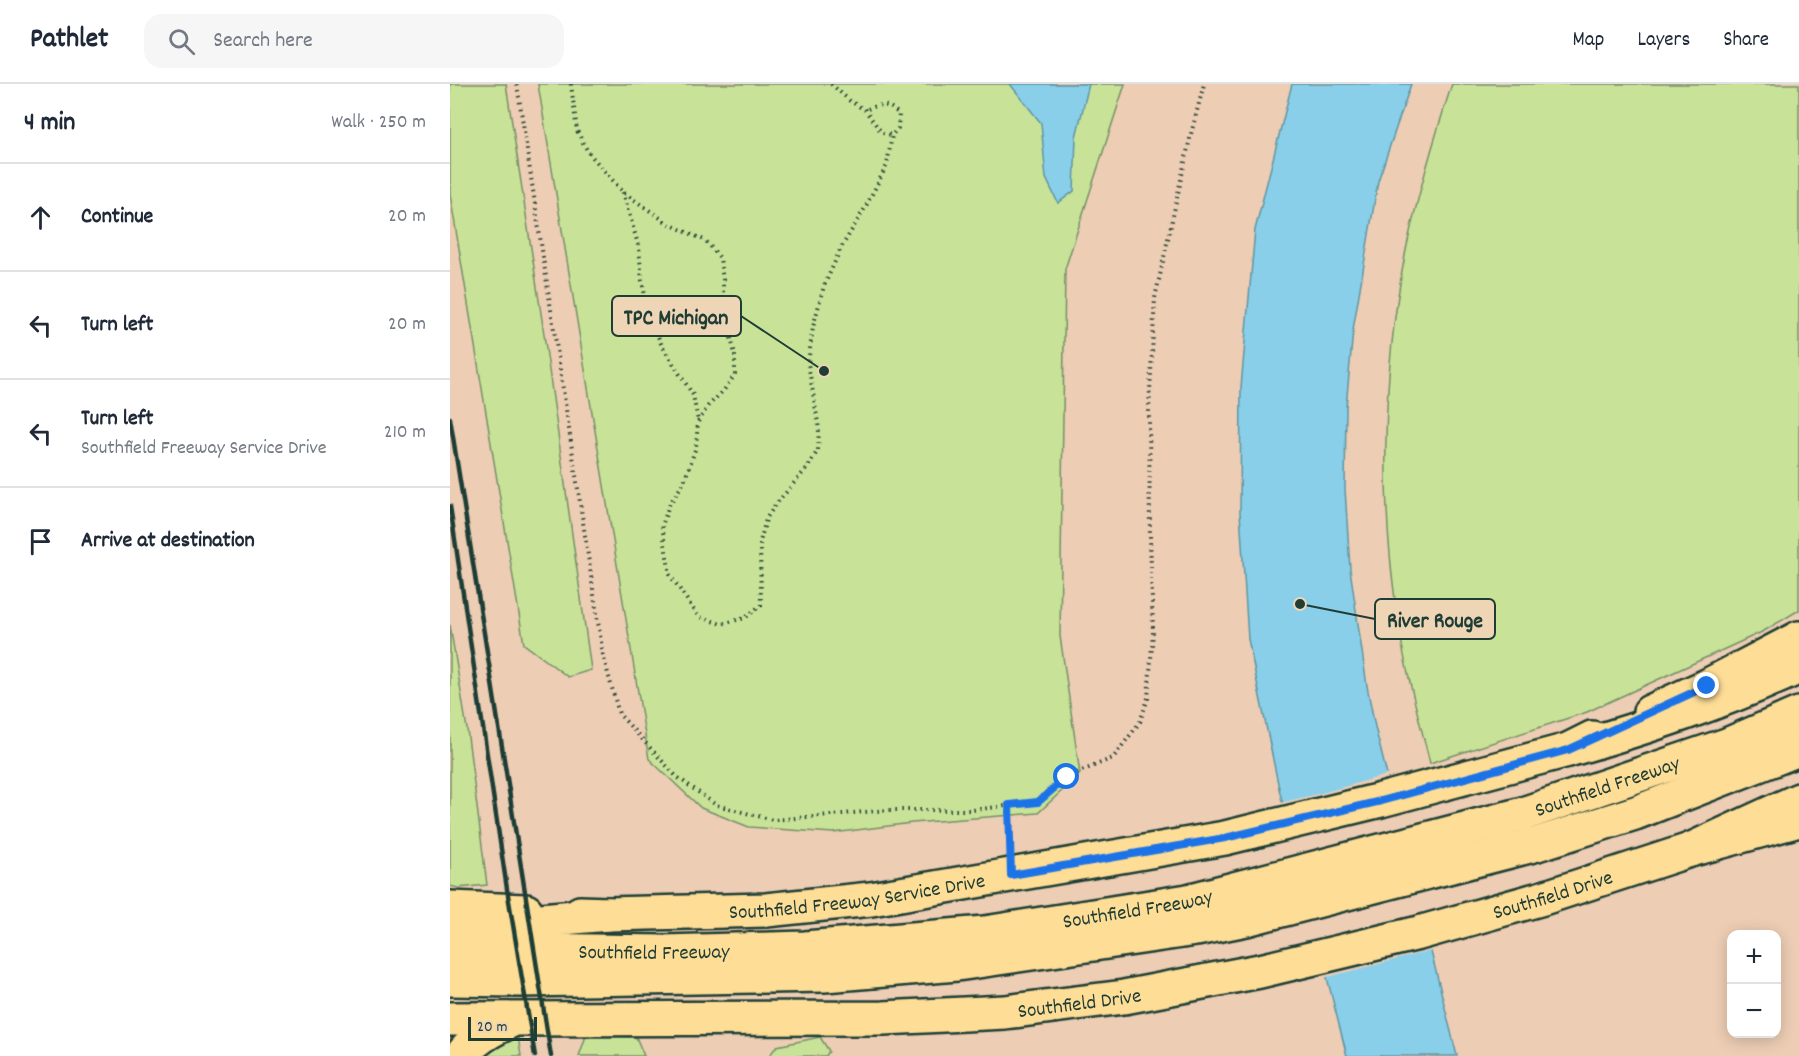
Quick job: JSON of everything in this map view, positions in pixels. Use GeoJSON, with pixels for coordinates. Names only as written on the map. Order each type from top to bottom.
{"type":"FeatureCollection","features":[{"type":"Feature","properties":{"kind":"main road","name":"Southfield Freeway Service Drive"},"geometry":{"type":"LineString","coordinates":[[459,905],[608,914],[766,910],[871,898],[1225,838],[1381,801],[1568,750],[1707,686],[1799,638]]}},
{"type":"Feature","properties":{"kind":"main road"},"geometry":{"type":"LineString","coordinates":[[1568,750],[1694,711],[1799,667]]}},
{"type":"Feature","properties":{"kind":"main road","name":"Southfield Freeway"},"geometry":{"type":"LineString","coordinates":[[450,980],[824,975],[957,964],[1196,929],[1242,904],[1396,846],[1523,814],[1727,745],[1799,714]]}},
{"type":"Feature","properties":{"kind":"main road","name":"Southfield Freeway"},"geometry":{"type":"LineString","coordinates":[[450,949],[664,952],[805,948],[985,933],[1188,901],[1242,904],[1537,844],[1635,813],[1799,749]]}},
{"type":"Feature","properties":{"kind":"main road"},"geometry":{"type":"LineString","coordinates":[[1690,850],[1799,800]]}},
{"type":"Feature","properties":{"kind":"main road"},"geometry":{"type":"LineString","coordinates":[[1690,850],[1799,820]]}},
{"type":"Feature","properties":{"kind":"main road","name":"Southfield Drive"},"geometry":{"type":"LineString","coordinates":[[450,1019],[811,1020],[945,1016],[1005,1012],[1113,999],[1192,986],[1419,933],[1543,898],[1690,850]]}},
{"type":"Feature","properties":{"kind":"main road"},"geometry":{"type":"LineString","coordinates":[[450,928],[608,914]]}},
{"type":"Feature","properties":{"kind":"main road"},"geometry":{"type":"LineString","coordinates":[[461,1056],[471,1043],[514,1019]]}},
{"type":"Feature","properties":{"kind":"path"},"geometry":{"type":"LineString","coordinates":[[517,84],[603,655],[618,714],[676,776],[717,805],[773,820],[888,810],[972,810],[1038,802],[1067,777],[1113,758],[1140,722],[1148,698],[1154,632],[1150,536],[1149,409],[1155,298],[1204,84]]}},
{"type":"Feature","properties":{"kind":"path"},"geometry":{"type":"LineString","coordinates":[[571,84],[577,131],[588,152],[623,192],[669,224],[706,242],[720,258],[723,306],[735,354],[735,375],[708,406],[698,422]]}},
{"type":"Feature","properties":{"kind":"path"},"geometry":{"type":"LineString","coordinates":[[831,84],[850,101],[865,110],[882,133],[892,135]]}},
{"type":"Feature","properties":{"kind":"path"},"geometry":{"type":"LineString","coordinates":[[623,192],[639,248],[642,281],[649,315],[662,346],[693,395],[698,422],[696,447],[684,482],[669,505],[662,525],[670,574],[698,616],[721,624],[745,618],[761,605],[760,542],[766,519],[808,467],[818,450],[819,429],[807,363],[813,327],[824,286],[841,248],[865,208],[886,165],[892,135],[898,128],[899,114],[890,105],[879,104],[865,110]]}},
{"type":"Feature","properties":{"kind":"path"},"geometry":{"type":"LineString","coordinates":[[1009,805],[1011,875]]}},
{"type":"Feature","properties":{"kind":"green space"},"geometry":{"type":"Polygon","coordinates":[[[450,84],[506,84],[591,670],[568,677],[524,644],[450,194],[450,84]]]}},
{"type":"Feature","properties":{"kind":"green space"},"geometry":{"type":"Polygon","coordinates":[[[538,84],[1125,84],[1065,269],[1060,636],[1080,774],[1038,813],[912,823],[833,833],[749,827],[701,808],[649,759],[538,84]]]}},
{"type":"Feature","properties":{"kind":"green space"},"geometry":{"type":"Polygon","coordinates":[[[1452,84],[1799,84],[1799,610],[1764,631],[1587,712],[1430,763],[1407,670],[1394,591],[1386,494],[1386,445],[1392,347],[1406,250],[1427,167],[1452,84]]]}},
{"type":"Feature","properties":{"kind":"green space"},"geometry":{"type":"Polygon","coordinates":[[[450,625],[467,729],[487,885],[458,888],[450,886],[450,625]]]}},
{"type":"Feature","properties":{"kind":"green space"},"geometry":{"type":"Polygon","coordinates":[[[586,1036],[636,1037],[644,1056],[579,1056],[586,1036]]]}},
{"type":"Feature","properties":{"kind":"green space"},"geometry":{"type":"Polygon","coordinates":[[[518,1037],[521,1056],[481,1056],[498,1045],[518,1037]]]}},
{"type":"Feature","properties":{"kind":"green space"},"geometry":{"type":"Polygon","coordinates":[[[820,1037],[829,1051],[826,1056],[769,1056],[777,1046],[820,1037]]]}},
{"type":"Feature","properties":{"kind":"water"},"geometry":{"type":"Polygon","coordinates":[[[1010,84],[1089,84],[1076,137],[1074,191],[1058,203],[1046,178],[1041,123],[1010,84]]]}},
{"type":"Feature","properties":{"kind":"water"},"geometry":{"type":"Polygon","coordinates":[[[1292,84],[1411,84],[1378,181],[1353,330],[1346,407],[1345,489],[1350,569],[1375,727],[1457,1056],[1347,1056],[1280,793],[1248,639],[1240,512],[1241,387],[1255,230],[1292,84]]]}},
{"type":"Feature","properties":{"kind":"pier"},"geometry":{"type":"Polygon","coordinates":[[[1390,774],[1434,950],[1323,978],[1280,803],[1390,774]]]}},
{"type":"Feature","properties":{"kind":"railway"},"geometry":{"type":"LineString","coordinates":[[450,418],[551,1056]]}},
{"type":"Feature","properties":{"kind":"railway"},"geometry":{"type":"LineString","coordinates":[[450,506],[507,889],[535,1056]]}},
{"type":"Feature","properties":{"kind":"place","name":"TPC Michigan"},"geometry":{"type":"Point","coordinates":[824,371]}},
{"type":"Feature","properties":{"kind":"place","name":"River Rouge"},"geometry":{"type":"Point","coordinates":[1300,604]}},
{"type":"Feature","properties":{"kind":"route"},"geometry":{"type":"LineString","coordinates":[[1067,777],[1038,802],[1009,805],[1011,875],[1225,838],[1381,801],[1568,750],[1707,686]]}}]}
